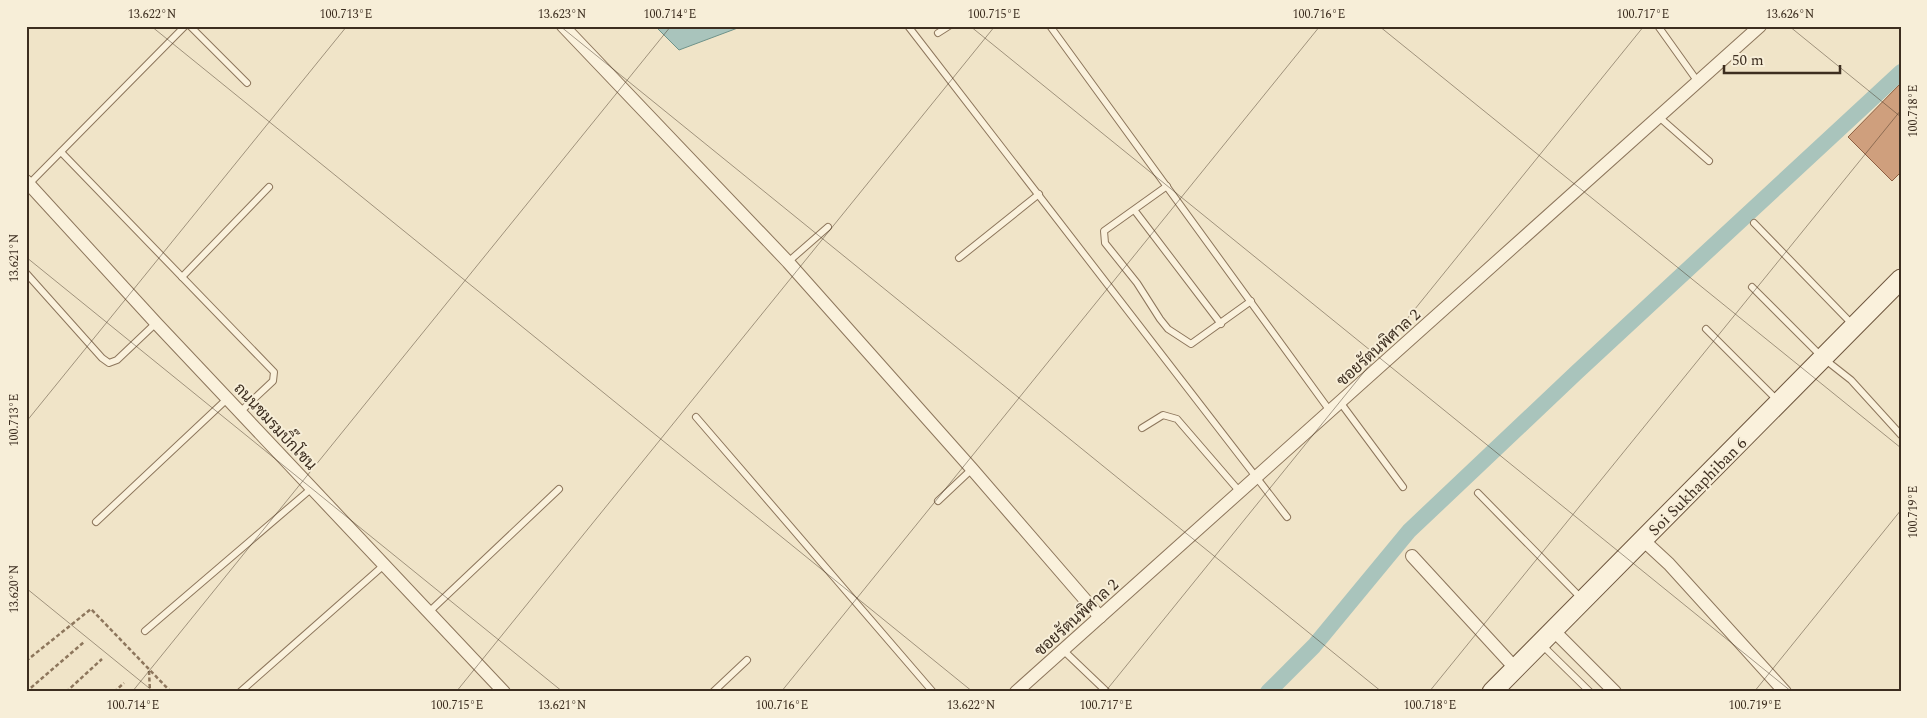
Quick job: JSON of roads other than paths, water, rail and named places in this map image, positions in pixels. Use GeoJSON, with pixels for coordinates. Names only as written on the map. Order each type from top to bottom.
{"type":"FeatureCollection","features":[{"type":"Feature","properties":{"kind":"street"},"geometry":{"type":"LineString","coordinates":[[563,26],[788,262],[972,469],[1100,617]]}},
{"type":"Feature","properties":{"kind":"street","name":"ซอยรัตนพิศาล 2"},"geometry":{"type":"LineString","coordinates":[[1022,690],[1063,650],[1760,26]]}},
{"type":"Feature","properties":{"kind":"street","name":"ถนนชมรมบิ๊กโซน"},"geometry":{"type":"LineString","coordinates":[[28,183],[156,323],[504,692]]}},
{"type":"Feature","properties":{"kind":"street","name":"Soi Sukhaphiban 6"},"geometry":{"type":"LineString","coordinates":[[1492,692],[1901,279]]}},
{"type":"Feature","properties":{"kind":"street"},"geometry":{"type":"LineString","coordinates":[[1643,540],[1669,564],[1785,692]]}},
{"type":"Feature","properties":{"kind":"street"},"geometry":{"type":"LineString","coordinates":[[1412,556],[1515,668]]}},
{"type":"Feature","properties":{"kind":"street"},"geometry":{"type":"LineString","coordinates":[[1547,637],[1615,692]]}},
{"type":"Feature","properties":{"kind":"lane"},"geometry":{"type":"LineString","coordinates":[[28,183],[185,26]]}},
{"type":"Feature","properties":{"kind":"lane"},"geometry":{"type":"LineString","coordinates":[[190,26],[247,83]]}},
{"type":"Feature","properties":{"kind":"lane"},"geometry":{"type":"LineString","coordinates":[[908,26],[1039,194],[1255,478],[1287,516]]}},
{"type":"Feature","properties":{"kind":"lane"},"geometry":{"type":"LineString","coordinates":[[938,33],[949,26]]}},
{"type":"Feature","properties":{"kind":"lane"},"geometry":{"type":"LineString","coordinates":[[1050,26],[1330,412]]}},
{"type":"Feature","properties":{"kind":"lane"},"geometry":{"type":"LineString","coordinates":[[1658,26],[1698,82]]}},
{"type":"Feature","properties":{"kind":"lane"},"geometry":{"type":"LineString","coordinates":[[1659,117],[1708,161]]}},
{"type":"Feature","properties":{"kind":"lane"},"geometry":{"type":"LineString","coordinates":[[61,152],[274,372],[273,381],[240,412]]}},
{"type":"Feature","properties":{"kind":"lane"},"geometry":{"type":"LineString","coordinates":[[182,276],[269,186]]}},
{"type":"Feature","properties":{"kind":"lane"},"geometry":{"type":"LineString","coordinates":[[1167,186],[1135,211],[1104,231],[1105,243],[1137,283],[1160,319],[1168,328],[1190,344],[1221,324],[1251,301]]}},
{"type":"Feature","properties":{"kind":"lane"},"geometry":{"type":"LineString","coordinates":[[959,258],[1039,194]]}},
{"type":"Feature","properties":{"kind":"lane"},"geometry":{"type":"LineString","coordinates":[[1135,211],[1221,324]]}},
{"type":"Feature","properties":{"kind":"lane"},"geometry":{"type":"LineString","coordinates":[[1754,223],[1854,326]]}},
{"type":"Feature","properties":{"kind":"lane"},"geometry":{"type":"LineString","coordinates":[[788,262],[828,227]]}},
{"type":"Feature","properties":{"kind":"lane"},"geometry":{"type":"LineString","coordinates":[[26,273],[102,358],[109,363],[117,360],[156,323]]}},
{"type":"Feature","properties":{"kind":"lane"},"geometry":{"type":"LineString","coordinates":[[1752,287],[1823,358],[1851,380],[1901,435]]}},
{"type":"Feature","properties":{"kind":"lane"},"geometry":{"type":"LineString","coordinates":[[1706,329],[1779,402]]}},
{"type":"Feature","properties":{"kind":"lane"},"geometry":{"type":"LineString","coordinates":[[96,522],[227,398]]}},
{"type":"Feature","properties":{"kind":"lane"},"geometry":{"type":"LineString","coordinates":[[1340,402],[1403,487]]}},
{"type":"Feature","properties":{"kind":"lane"},"geometry":{"type":"LineString","coordinates":[[1142,428],[1163,414],[1177,419],[1240,492]]}},
{"type":"Feature","properties":{"kind":"lane"},"geometry":{"type":"LineString","coordinates":[[696,417],[933,692]]}},
{"type":"Feature","properties":{"kind":"lane"},"geometry":{"type":"LineString","coordinates":[[938,500],[972,469]]}},
{"type":"Feature","properties":{"kind":"lane"},"geometry":{"type":"LineString","coordinates":[[145,631],[312,488]]}},
{"type":"Feature","properties":{"kind":"lane"},"geometry":{"type":"LineString","coordinates":[[429,612],[559,490]]}},
{"type":"Feature","properties":{"kind":"lane"},"geometry":{"type":"LineString","coordinates":[[1478,493],[1583,600]]}},
{"type":"Feature","properties":{"kind":"lane"},"geometry":{"type":"LineString","coordinates":[[240,692],[384,564]]}},
{"type":"Feature","properties":{"kind":"lane"},"geometry":{"type":"LineString","coordinates":[[1547,637],[1590,692]]}},
{"type":"Feature","properties":{"kind":"lane"},"geometry":{"type":"LineString","coordinates":[[1063,650],[1107,692]]}},
{"type":"Feature","properties":{"kind":"lane"},"geometry":{"type":"LineString","coordinates":[[713,692],[747,660]]}},
{"type":"Feature","properties":{"kind":"water"},"geometry":{"type":"Polygon","coordinates":[[[655,26],[743,26],[679,50],[655,26]]]}},
{"type":"Feature","properties":{"kind":"waterway"},"geometry":{"type":"LineString","coordinates":[[1268,692],[1314,646],[1409,531],[1577,372],[1901,72]]}}]}
